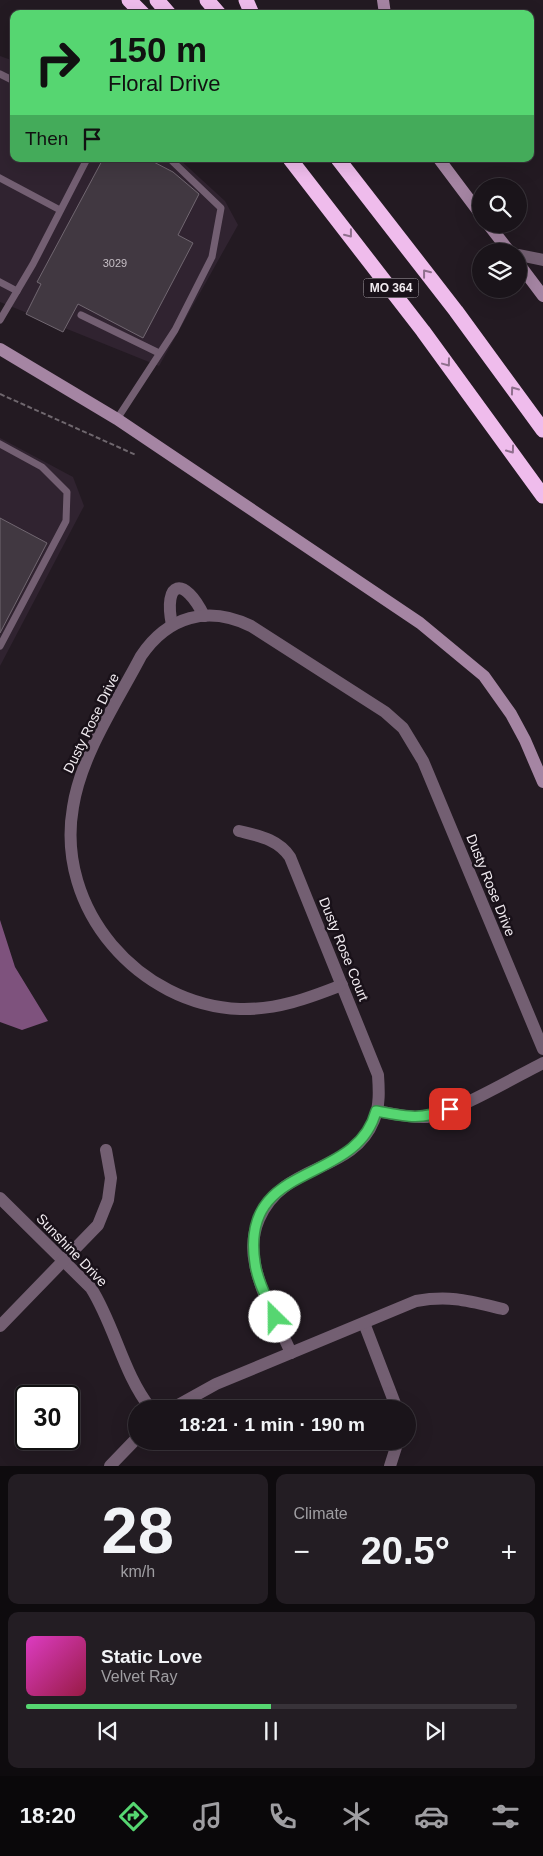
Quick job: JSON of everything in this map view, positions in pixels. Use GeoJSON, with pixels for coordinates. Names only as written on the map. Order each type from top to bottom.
{"type":"FeatureCollection","features":[{"type":"Feature","properties":{"kind":"highway"},"geometry":{"type":"LineString","coordinates":[[129,0],[139,10]]}},
{"type":"Feature","properties":{"kind":"highway"},"geometry":{"type":"LineString","coordinates":[[157,0],[166,10]]}},
{"type":"Feature","properties":{"kind":"highway"},"geometry":{"type":"LineString","coordinates":[[207,0],[216,10]]}},
{"type":"Feature","properties":{"kind":"highway"},"geometry":{"type":"LineString","coordinates":[[283,162],[319,195]]}},
{"type":"Feature","properties":{"kind":"highway","name":"MO 364"},"geometry":{"type":"LineString","coordinates":[[292,162],[462,382],[543,496]]}},
{"type":"Feature","properties":{"kind":"highway","name":"MO 364"},"geometry":{"type":"LineString","coordinates":[[340,162],[456,311],[543,430]]}},
{"type":"Feature","properties":{"kind":"main road"},"geometry":{"type":"LineString","coordinates":[[441,162],[472,203]]}},
{"type":"Feature","properties":{"kind":"main road"},"geometry":{"type":"LineString","coordinates":[[495,233],[503,243]]}},
{"type":"Feature","properties":{"kind":"main road"},"geometry":{"type":"LineString","coordinates":[[527,274],[542,292]]}},
{"type":"Feature","properties":{"kind":"main road"},"geometry":{"type":"LineString","coordinates":[[0,349],[117,418],[420,623],[484,676],[511,714],[526,740],[543,782]]}},
{"type":"Feature","properties":{"kind":"street"},"geometry":{"type":"LineString","coordinates":[[527,257],[543,260]]}},
{"type":"Feature","properties":{"kind":"street"},"geometry":{"type":"LineString","coordinates":[[172,625],[169,602],[174,591],[178,589],[184,588],[190,592],[204,616]]}},
{"type":"Feature","properties":{"kind":"street","name":"Dusty Rose Drive"},"geometry":{"type":"LineString","coordinates":[[342,984],[308,998],[274,1007],[240,1009],[204,1004],[170,991],[137,971],[101,931],[85,902],[75,870],[71,838],[72,807],[81,774],[141,656],[151,641],[172,625],[204,616],[224,616],[251,626],[385,712],[403,728],[424,761],[543,1050]]}},
{"type":"Feature","properties":{"kind":"street","name":"Dusty Rose Court"},"geometry":{"type":"LineString","coordinates":[[239,831],[267,838],[283,847],[290,857],[378,1075],[374,1121],[365,1136],[336,1161],[286,1184],[264,1208],[257,1224],[253,1242],[255,1264],[290,1353]]}},
{"type":"Feature","properties":{"kind":"street"},"geometry":{"type":"LineString","coordinates":[[376,1111],[408,1117],[429,1116],[450,1109],[543,1063]]}},
{"type":"Feature","properties":{"kind":"street"},"geometry":{"type":"LineString","coordinates":[[0,1326],[98,1225],[108,1200],[110,1178],[106,1150]]}},
{"type":"Feature","properties":{"kind":"street","name":"Sunshine Drive"},"geometry":{"type":"LineString","coordinates":[[0,1198],[91,1288],[101,1303],[137,1388],[145,1400]]}},
{"type":"Feature","properties":{"kind":"street"},"geometry":{"type":"LineString","coordinates":[[187,1400],[216,1384],[416,1301],[439,1297],[459,1299],[503,1309]]}},
{"type":"Feature","properties":{"kind":"street"},"geometry":{"type":"LineString","coordinates":[[364,1323],[394,1400]]}},
{"type":"Feature","properties":{"kind":"street"},"geometry":{"type":"LineString","coordinates":[[110,1466],[128,1447]]}},
{"type":"Feature","properties":{"kind":"street"},"geometry":{"type":"LineString","coordinates":[[390,1466],[395,1450]]}},
{"type":"Feature","properties":{"kind":"lane"},"geometry":{"type":"LineString","coordinates":[[0,320],[85,162]]}},
{"type":"Feature","properties":{"kind":"lane"},"geometry":{"type":"LineString","coordinates":[[117,418],[175,330],[212,257],[221,208],[173,162]]}},
{"type":"Feature","properties":{"kind":"lane"},"geometry":{"type":"LineString","coordinates":[[0,178],[60,210]]}},
{"type":"Feature","properties":{"kind":"lane"},"geometry":{"type":"LineString","coordinates":[[0,282],[17,291]]}},
{"type":"Feature","properties":{"kind":"lane"},"geometry":{"type":"LineString","coordinates":[[81,315],[159,354]]}},
{"type":"Feature","properties":{"kind":"lane"},"geometry":{"type":"LineString","coordinates":[[0,444],[42,468],[66,492],[66,521],[0,646]]}},
{"type":"Feature","properties":{"kind":"path"},"geometry":{"type":"LineString","coordinates":[[0,394],[136,455]]}},
{"type":"Feature","properties":{"kind":"shaded area"},"geometry":{"type":"Polygon","coordinates":[[[0,56],[10,60],[10,162],[182,162],[225,201],[238,225],[159,366],[0,302],[0,56]]]}},
{"type":"Feature","properties":{"kind":"shaded area"},"geometry":{"type":"Polygon","coordinates":[[[0,438],[73,477],[84,506],[0,666],[0,438]]]}},
{"type":"Feature","properties":{"kind":"shaded area"},"geometry":{"type":"Polygon","coordinates":[[[0,920],[15,967],[48,1021],[22,1030],[0,1022],[0,920]]]}},
{"type":"Feature","properties":{"kind":"building"},"geometry":{"type":"Polygon","coordinates":[[[101,162],[154,162],[173,172],[199,194],[178,235],[193,243],[143,338],[78,304],[63,332],[26,314],[41,284],[37,282],[101,162]]]}},
{"type":"Feature","properties":{"kind":"building"},"geometry":{"type":"Polygon","coordinates":[[[0,518],[47,543],[0,633],[0,518]]]}},
{"type":"Feature","properties":{"kind":"route"},"geometry":{"type":"LineString","coordinates":[[275,1317],[255,1264],[253,1242],[257,1224],[264,1208],[274,1195],[296,1178],[336,1161],[352,1149],[365,1136],[374,1121],[376,1111],[408,1117],[429,1116],[450,1109]]}}]}
